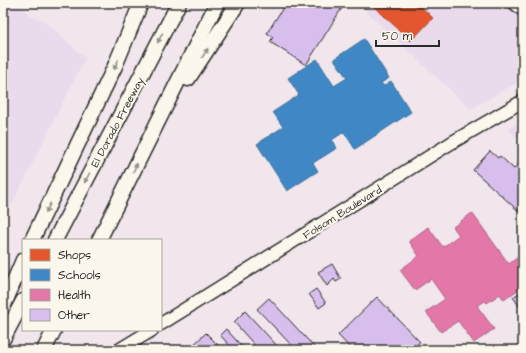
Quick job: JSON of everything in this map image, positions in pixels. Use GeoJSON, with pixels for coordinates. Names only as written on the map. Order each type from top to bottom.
{"type":"FeatureCollection","features":[{"type":"Feature","properties":{"kind":"highway"},"geometry":{"type":"LineString","coordinates":[[32,239],[115,66],[142,3]]}},
{"type":"Feature","properties":{"kind":"highway","name":"El Dorado Freeway"},"geometry":{"type":"LineString","coordinates":[[56,239],[179,3]]}},
{"type":"Feature","properties":{"kind":"highway"},"geometry":{"type":"LineString","coordinates":[[100,239],[217,3]]}},
{"type":"Feature","properties":{"kind":"highway"},"geometry":{"type":"LineString","coordinates":[[153,133],[238,3]]}},
{"type":"Feature","properties":{"kind":"highway"},"geometry":{"type":"LineString","coordinates":[[3,307],[22,262]]}},
{"type":"Feature","properties":{"kind":"highway"},"geometry":{"type":"LineString","coordinates":[[3,339],[22,303]]}},
{"type":"Feature","properties":{"kind":"highway"},"geometry":{"type":"LineString","coordinates":[[44,350],[54,331]]}},
{"type":"Feature","properties":{"kind":"main road","name":"Folsom Boulevard"},"geometry":{"type":"LineString","coordinates":[[162,323],[451,143],[523,101]]}},
{"type":"Feature","properties":{"kind":"main road"},"geometry":{"type":"LineString","coordinates":[[119,350],[150,331]]}},
{"type":"Feature","properties":{"kind":"street"},"geometry":{"type":"LineString","coordinates":[[512,3],[523,12]]}},
{"type":"Feature","properties":{"kind":"shaded area"},"geometry":{"type":"Polygon","coordinates":[[[3,3],[16,3],[31,16],[44,21],[85,58],[3,222],[3,3]]]}},
{"type":"Feature","properties":{"kind":"shaded area"},"geometry":{"type":"Polygon","coordinates":[[[357,3],[523,3],[523,79],[471,109],[357,3]]]}},
{"type":"Feature","properties":{"kind":"shaded area"},"geometry":{"type":"Polygon","coordinates":[[[523,121],[523,143],[508,129],[523,121]]]}},
{"type":"Feature","properties":{"kind":"building: Shops"},"geometry":{"type":"Polygon","coordinates":[[[417,3],[433,18],[411,41],[371,4],[417,3]]]}},
{"type":"Feature","properties":{"kind":"building: Schools"},"geometry":{"type":"Polygon","coordinates":[[[364,39],[389,78],[381,83],[384,86],[391,81],[411,112],[355,149],[344,132],[332,140],[337,148],[313,163],[318,171],[287,191],[257,144],[283,127],[273,112],[299,95],[288,78],[317,59],[334,86],[347,78],[334,59],[364,39]]]}},
{"type":"Feature","properties":{"kind":"building: Health"},"geometry":{"type":"Polygon","coordinates":[[[472,213],[509,264],[518,257],[521,262],[523,260],[523,286],[504,300],[500,294],[487,303],[485,301],[477,306],[494,329],[474,343],[458,321],[441,332],[426,312],[445,299],[431,279],[415,290],[400,270],[419,256],[409,241],[428,227],[443,247],[459,235],[453,227],[472,213]]]}},
{"type":"Feature","properties":{"kind":"building: Other"},"geometry":{"type":"Polygon","coordinates":[[[286,3],[345,3],[306,65],[270,42],[273,37],[267,33],[286,3]]]}},
{"type":"Feature","properties":{"kind":"building: Other"},"geometry":{"type":"Polygon","coordinates":[[[490,151],[498,158],[500,156],[514,169],[520,162],[523,164],[523,215],[473,170],[490,151]]]}},
{"type":"Feature","properties":{"kind":"building: Other"},"geometry":{"type":"Polygon","coordinates":[[[332,264],[341,279],[336,282],[334,279],[327,286],[318,272],[332,264]]]}},
{"type":"Feature","properties":{"kind":"building: Other"},"geometry":{"type":"Polygon","coordinates":[[[316,289],[326,303],[319,308],[309,294],[316,289]]]}},
{"type":"Feature","properties":{"kind":"building: Other"},"geometry":{"type":"Polygon","coordinates":[[[523,291],[523,304],[519,306],[513,297],[523,291]]]}},
{"type":"Feature","properties":{"kind":"building: Other"},"geometry":{"type":"Polygon","coordinates":[[[377,297],[420,342],[411,350],[352,350],[338,335],[377,297]]]}},
{"type":"Feature","properties":{"kind":"building: Other"},"geometry":{"type":"Polygon","coordinates":[[[269,298],[317,350],[296,350],[257,309],[269,298]]]}},
{"type":"Feature","properties":{"kind":"building: Other"},"geometry":{"type":"Polygon","coordinates":[[[245,311],[281,350],[259,350],[234,322],[245,311]]]}},
{"type":"Feature","properties":{"kind":"building: Other"},"geometry":{"type":"Polygon","coordinates":[[[226,329],[245,350],[234,350],[220,335],[226,329]]]}},
{"type":"Feature","properties":{"kind":"building: Other"},"geometry":{"type":"Polygon","coordinates":[[[206,333],[223,350],[188,350],[206,333]]]}}]}
